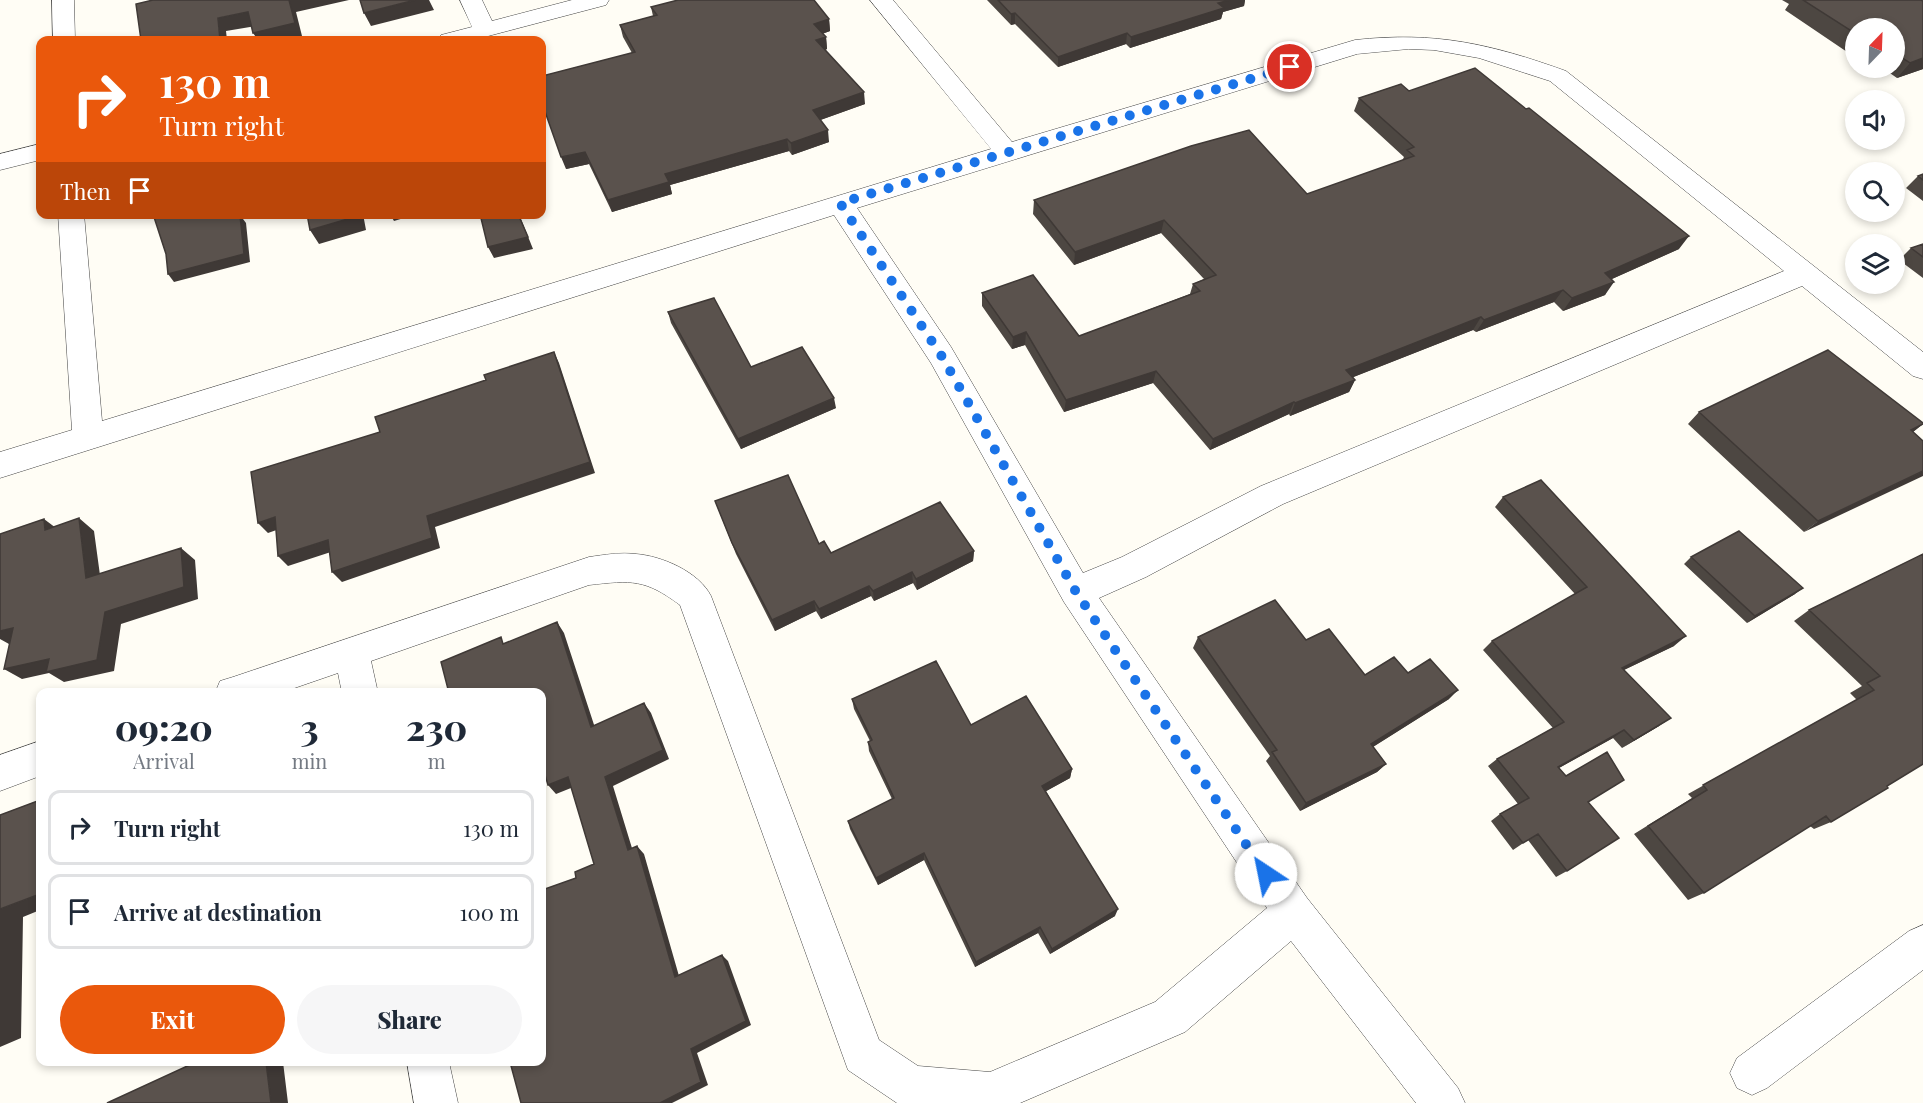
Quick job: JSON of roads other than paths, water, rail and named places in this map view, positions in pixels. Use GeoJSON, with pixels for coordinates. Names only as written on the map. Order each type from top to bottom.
{"type":"FeatureCollection","features":[{"type":"Feature","properties":{"kind":"street"},"geometry":{"type":"LineString","coordinates":[[63,0],[64,36]]}},
{"type":"Feature","properties":{"kind":"street"},"geometry":{"type":"LineString","coordinates":[[471,0],[485,30]]}},
{"type":"Feature","properties":{"kind":"street"},"geometry":{"type":"LineString","coordinates":[[463,36],[598,0]]}},
{"type":"Feature","properties":{"kind":"street"},"geometry":{"type":"LineString","coordinates":[[881,0],[1007,152]]}},
{"type":"Feature","properties":{"kind":"street"},"geometry":{"type":"LineString","coordinates":[[0,465],[1007,152],[1355,47],[1388,42],[1416,41],[1487,51],[1558,76],[1923,368]]}},
{"type":"Feature","properties":{"kind":"street"},"geometry":{"type":"LineString","coordinates":[[0,162],[36,153]]}},
{"type":"Feature","properties":{"kind":"street"},"geometry":{"type":"LineString","coordinates":[[840,203],[941,355],[1076,592],[1293,912],[1443,1103]]}},
{"type":"Feature","properties":{"kind":"street"},"geometry":{"type":"LineString","coordinates":[[71,219],[88,438]]}},
{"type":"Feature","properties":{"kind":"street"},"geometry":{"type":"LineString","coordinates":[[1076,592],[1134,567],[1272,495],[1803,274]]}},
{"type":"Feature","properties":{"kind":"street"},"geometry":{"type":"LineString","coordinates":[[248,688],[589,571],[624,567],[649,569],[670,578],[694,596],[863,1054],[911,1087],[990,1094],[1170,1017],[1256,946],[1293,912]]}},
{"type":"Feature","properties":{"kind":"street"},"geometry":{"type":"LineString","coordinates":[[352,652],[359,688]]}},
{"type":"Feature","properties":{"kind":"street"},"geometry":{"type":"LineString","coordinates":[[0,773],[36,760]]}},
{"type":"Feature","properties":{"kind":"street"},"geometry":{"type":"LineString","coordinates":[[1752,1073],[1923,945]]}},
{"type":"Feature","properties":{"kind":"street"},"geometry":{"type":"LineString","coordinates":[[429,1066],[435,1103]]}}]}
